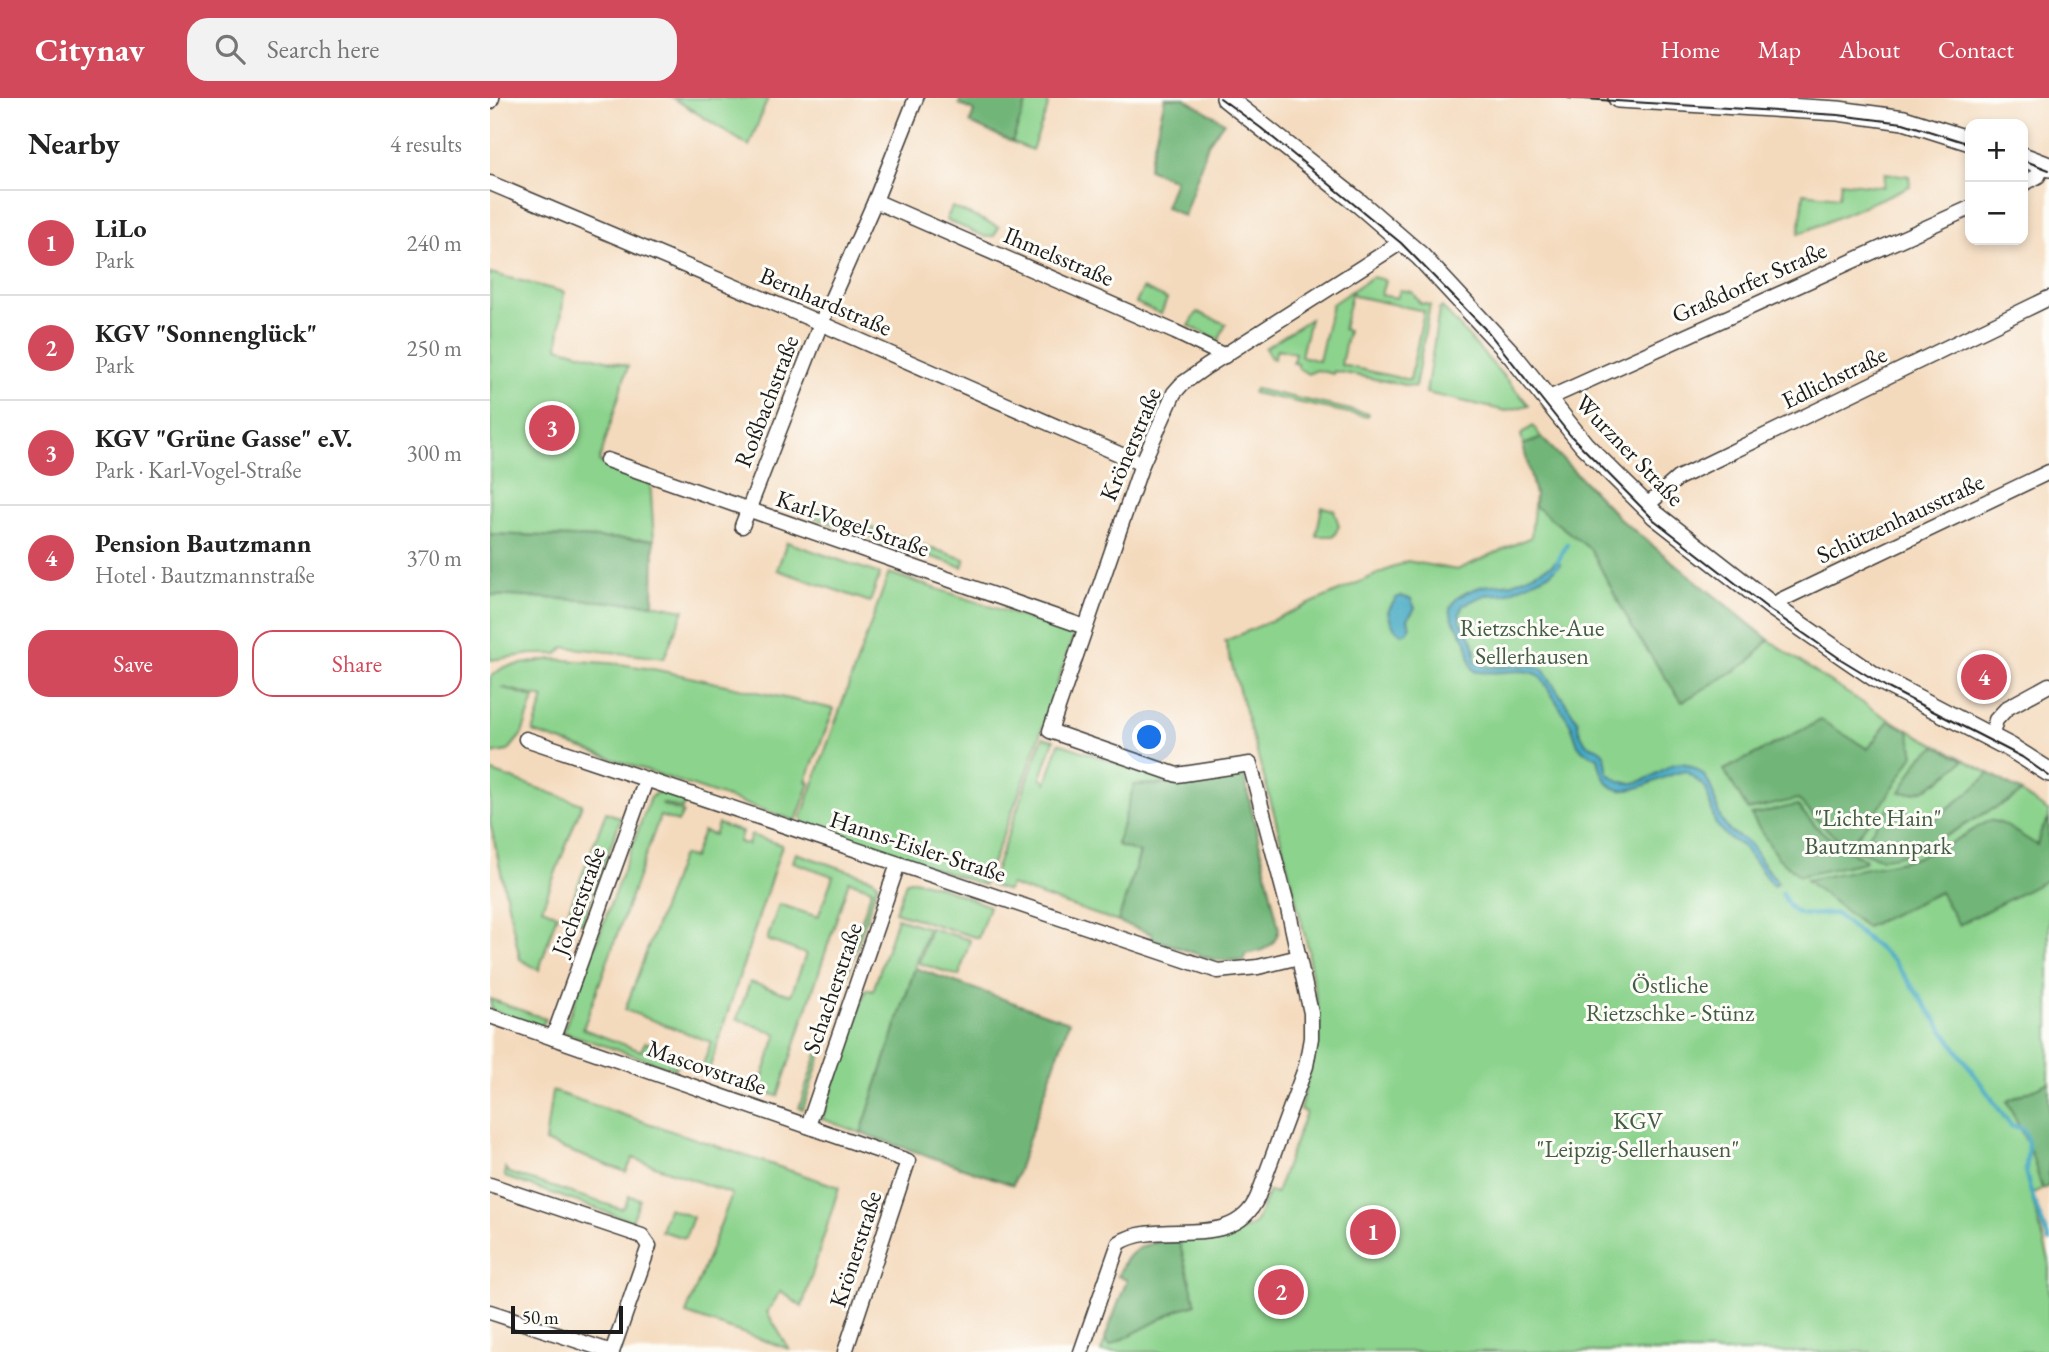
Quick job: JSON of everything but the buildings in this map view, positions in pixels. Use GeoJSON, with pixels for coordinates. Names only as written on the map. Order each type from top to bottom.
{"type":"FeatureCollection","features":[{"type":"Feature","properties":{"kind":"main road","name":"Wurzner Straße"},"geometry":{"type":"LineString","coordinates":[[1226,98],[1255,108],[1437,274],[1492,332],[1584,444],[1645,507],[1773,607],[1882,681],[1991,738],[2049,772]]}},
{"type":"Feature","properties":{"kind":"main road"},"geometry":{"type":"LineString","coordinates":[[1618,98],[1837,105],[1904,120],[1965,139]]}},
{"type":"Feature","properties":{"kind":"street","name":"Roßbachstraße"},"geometry":{"type":"LineString","coordinates":[[742,527],[821,323],[875,201],[916,98]]}},
{"type":"Feature","properties":{"kind":"street"},"geometry":{"type":"LineString","coordinates":[[2027,182],[2038,176],[2039,161]]}},
{"type":"Feature","properties":{"kind":"street","name":"Bernhardstraße"},"geometry":{"type":"LineString","coordinates":[[490,183],[821,323],[1142,464]]}},
{"type":"Feature","properties":{"kind":"street","name":"Ihmelsstraße"},"geometry":{"type":"LineString","coordinates":[[875,201],[1225,356]]}},
{"type":"Feature","properties":{"kind":"street","name":"Graßdorfer Straße"},"geometry":{"type":"LineString","coordinates":[[1546,398],[1965,210]]}},
{"type":"Feature","properties":{"kind":"street","name":"Krönerstraße"},"geometry":{"type":"LineString","coordinates":[[1299,957],[1250,764],[1177,775],[1050,731],[1142,464],[1174,393],[1182,384],[1403,241]]}},
{"type":"Feature","properties":{"kind":"street","name":"Edlichstraße"},"geometry":{"type":"LineString","coordinates":[[1645,507],[1678,478],[2049,298]]}},
{"type":"Feature","properties":{"kind":"street","name":"Karl-Vogel-Straße"},"geometry":{"type":"LineString","coordinates":[[607,460],[1085,627]]}},
{"type":"Feature","properties":{"kind":"street","name":"Schützenhausstraße"},"geometry":{"type":"LineString","coordinates":[[1773,607],[1781,600],[2049,472]]}},
{"type":"Feature","properties":{"kind":"street"},"geometry":{"type":"LineString","coordinates":[[1991,738],[1996,720],[2007,708],[2049,685]]}},
{"type":"Feature","properties":{"kind":"street","name":"Hanns-Eisler-Straße"},"geometry":{"type":"LineString","coordinates":[[526,739],[1218,971],[1258,967],[1299,957]]}},
{"type":"Feature","properties":{"kind":"street","name":"Jöcherstraße"},"geometry":{"type":"LineString","coordinates":[[553,1038],[646,780]]}},
{"type":"Feature","properties":{"kind":"street","name":"Schacherstraße"},"geometry":{"type":"LineString","coordinates":[[808,1126],[898,864]]}},
{"type":"Feature","properties":{"kind":"street"},"geometry":{"type":"LineString","coordinates":[[1081,1352],[1119,1243],[1139,1236],[1227,1227],[1245,1216],[1255,1202],[1306,1066],[1311,1038],[1311,1013],[1299,957]]}},
{"type":"Feature","properties":{"kind":"street","name":"Mascovstraße"},"geometry":{"type":"LineString","coordinates":[[490,1016],[908,1161]]}},
{"type":"Feature","properties":{"kind":"street","name":"Krönerstraße"},"geometry":{"type":"LineString","coordinates":[[845,1352],[908,1161]]}},
{"type":"Feature","properties":{"kind":"street"},"geometry":{"type":"LineString","coordinates":[[490,1185],[642,1236],[649,1246],[612,1352],[490,1312]]}},
{"type":"Feature","properties":{"kind":"green space"},"geometry":{"type":"Polygon","coordinates":[[[673,98],[768,98],[749,146],[673,98]]]}},
{"type":"Feature","properties":{"kind":"green space"},"geometry":{"type":"Polygon","coordinates":[[[961,98],[1028,98],[1012,142],[970,123],[974,111],[959,104],[961,98]]]}},
{"type":"Feature","properties":{"kind":"green space"},"geometry":{"type":"Polygon","coordinates":[[[1028,98],[1049,98],[1032,150],[1012,142],[1028,98]]]}},
{"type":"Feature","properties":{"kind":"green space"},"geometry":{"type":"Polygon","coordinates":[[[1165,98],[1184,98],[1224,122],[1208,144],[1184,216],[1165,207],[1175,180],[1148,169],[1165,98]]]}},
{"type":"Feature","properties":{"kind":"green space"},"geometry":{"type":"Polygon","coordinates":[[[1885,173],[1909,176],[1910,186],[1799,234],[1804,193],[1839,197],[1841,182],[1883,187],[1885,173]]]}},
{"type":"Feature","properties":{"kind":"green space"},"geometry":{"type":"Polygon","coordinates":[[[952,207],[999,227],[994,236],[986,237],[946,220],[952,207]]]}},
{"type":"Feature","properties":{"kind":"green space"},"geometry":{"type":"Polygon","coordinates":[[[490,273],[564,292],[558,347],[628,366],[599,462],[650,479],[654,540],[490,534],[490,273]]]}},
{"type":"Feature","properties":{"kind":"green space"},"geometry":{"type":"Polygon","coordinates":[[[1372,277],[1385,280],[1381,295],[1397,298],[1400,290],[1412,292],[1420,303],[1430,305],[1415,387],[1334,371],[1333,374],[1317,370],[1308,374],[1298,368],[1298,364],[1293,363],[1295,353],[1277,349],[1274,359],[1271,358],[1265,348],[1310,319],[1301,356],[1319,361],[1332,304],[1372,277]],[[1352,291],[1343,329],[1348,331],[1341,365],[1410,380],[1424,311],[1355,296],[1352,291]]]}},
{"type":"Feature","properties":{"kind":"green space"},"geometry":{"type":"Polygon","coordinates":[[[1143,288],[1167,299],[1161,314],[1136,303],[1143,288]]]}},
{"type":"Feature","properties":{"kind":"green space"},"geometry":{"type":"Polygon","coordinates":[[[1442,307],[1529,405],[1506,411],[1426,393],[1439,310],[1442,307]]]}},
{"type":"Feature","properties":{"kind":"green space"},"geometry":{"type":"Polygon","coordinates":[[[1197,312],[1226,324],[1219,340],[1189,326],[1197,312]]]}},
{"type":"Feature","properties":{"kind":"green space"},"geometry":{"type":"Polygon","coordinates":[[[1255,389],[1369,414],[1367,417],[1253,393],[1255,389]]]}},
{"type":"Feature","properties":{"kind":"green space","name":"Östliche Rietzschke - Stünz"},"geometry":{"type":"Polygon","coordinates":[[[1533,426],[1621,520],[1769,640],[1890,720],[2002,780],[2049,812],[2049,1186],[2031,1195],[2049,1260],[2049,1352],[1101,1352],[1127,1280],[1118,1276],[1125,1259],[1139,1248],[1157,1242],[1236,1234],[1255,1224],[1269,1191],[1276,1193],[1306,1112],[1300,1109],[1318,1036],[1318,1009],[1309,952],[1273,809],[1225,641],[1407,561],[1457,570],[1531,537],[1535,495],[1521,435],[1533,426]]]}},
{"type":"Feature","properties":{"kind":"green space"},"geometry":{"type":"Polygon","coordinates":[[[1542,438],[1621,520],[1769,640],[1749,662],[1682,702],[1634,631],[1591,550],[1535,506],[1535,494],[1523,445],[1542,438]]]}},
{"type":"Feature","properties":{"kind":"green space"},"geometry":{"type":"Polygon","coordinates":[[[1322,507],[1334,510],[1339,526],[1334,536],[1316,536],[1322,507]]]}},
{"type":"Feature","properties":{"kind":"green space"},"geometry":{"type":"Polygon","coordinates":[[[814,509],[965,559],[962,567],[812,517],[814,509]]]}},
{"type":"Feature","properties":{"kind":"green space"},"geometry":{"type":"Polygon","coordinates":[[[490,534],[654,540],[653,604],[490,595],[490,534]]]}},
{"type":"Feature","properties":{"kind":"green space"},"geometry":{"type":"Polygon","coordinates":[[[787,542],[880,574],[870,602],[777,570],[787,542]]]}},
{"type":"Feature","properties":{"kind":"green space"},"geometry":{"type":"Polygon","coordinates":[[[889,573],[1074,634],[1028,770],[984,885],[806,825],[801,818],[889,573]]]}},
{"type":"Feature","properties":{"kind":"green space"},"geometry":{"type":"Polygon","coordinates":[[[490,595],[653,604],[684,610],[664,658],[564,647],[558,654],[532,654],[490,660],[490,595]]]}},
{"type":"Feature","properties":{"kind":"green space"},"geometry":{"type":"Polygon","coordinates":[[[552,659],[658,670],[834,709],[806,781],[810,783],[796,821],[533,732],[544,698],[501,687],[534,698],[522,734],[508,751],[490,754],[490,677],[504,667],[552,659]]]}},
{"type":"Feature","properties":{"kind":"green space"},"geometry":{"type":"Polygon","coordinates":[[[1821,720],[1868,749],[1889,720],[1909,731],[1914,755],[1883,803],[1849,847],[1825,828],[1798,799],[1748,810],[1724,770],[1821,720]]]}},
{"type":"Feature","properties":{"kind":"green space"},"geometry":{"type":"Polygon","coordinates":[[[1043,737],[1054,740],[1041,778],[1046,783],[1059,743],[1176,784],[1134,785],[1117,844],[1140,852],[1118,922],[1010,885],[1007,891],[990,885],[1043,737]]]}},
{"type":"Feature","properties":{"kind":"green space"},"geometry":{"type":"Polygon","coordinates":[[[1937,746],[1964,760],[1927,788],[1909,793],[1900,792],[1920,758],[1937,746]]]}},
{"type":"Feature","properties":{"kind":"green space"},"geometry":{"type":"Polygon","coordinates":[[[490,771],[582,804],[542,908],[557,914],[539,970],[520,959],[490,822],[490,771]]]}},
{"type":"Feature","properties":{"kind":"green space"},"geometry":{"type":"Polygon","coordinates":[[[1243,772],[1279,929],[1275,941],[1263,950],[1245,954],[1244,961],[1214,960],[1151,938],[1152,934],[1118,922],[1140,853],[1117,845],[1134,785],[1176,784],[1243,772]]]}},
{"type":"Feature","properties":{"kind":"green space","name":"\"Lichte Hain\" Bautzmannpark"},"geometry":{"type":"Polygon","coordinates":[[[1989,773],[2022,792],[1946,836],[1910,853],[1884,858],[1858,850],[1890,806],[1908,812],[1918,821],[1930,823],[1976,787],[1989,773]]]}},
{"type":"Feature","properties":{"kind":"green space"},"geometry":{"type":"Polygon","coordinates":[[[667,792],[686,798],[682,809],[663,803],[662,805],[683,812],[678,822],[660,816],[583,1029],[641,1051],[645,1042],[680,1055],[675,1069],[563,1032],[650,798],[656,793],[667,792]]]}},
{"type":"Feature","properties":{"kind":"green space"},"geometry":{"type":"Polygon","coordinates":[[[1797,805],[1828,837],[1866,860],[1800,876],[1777,857],[1751,815],[1797,805]]]}},
{"type":"Feature","properties":{"kind":"green space"},"geometry":{"type":"Polygon","coordinates":[[[606,812],[621,818],[582,923],[566,917],[606,812]]]}},
{"type":"Feature","properties":{"kind":"green space"},"geometry":{"type":"Polygon","coordinates":[[[2049,819],[2049,879],[1959,925],[1940,892],[1866,927],[1806,880],[1913,859],[1947,845],[1990,820],[2003,824],[2037,845],[2041,831],[2049,819]]]}},
{"type":"Feature","properties":{"kind":"green space"},"geometry":{"type":"Polygon","coordinates":[[[718,824],[742,832],[739,842],[748,845],[751,835],[782,845],[708,1073],[701,1071],[711,1042],[625,1010],[682,855],[693,858],[703,831],[714,835],[718,824]]]}},
{"type":"Feature","properties":{"kind":"green space"},"geometry":{"type":"Polygon","coordinates":[[[796,853],[878,883],[803,1109],[799,1108],[872,889],[849,881],[778,1096],[758,1090],[777,1034],[737,1019],[750,982],[791,995],[806,954],[767,940],[779,904],[818,917],[833,876],[793,862],[796,853]]]}},
{"type":"Feature","properties":{"kind":"green space"},"geometry":{"type":"Polygon","coordinates":[[[914,880],[941,887],[989,906],[978,938],[895,912],[906,882],[914,880]]]}},
{"type":"Feature","properties":{"kind":"green space"},"geometry":{"type":"Polygon","coordinates":[[[897,918],[928,928],[861,1133],[822,1119],[866,989],[873,991],[897,918]]]}},
{"type":"Feature","properties":{"kind":"green space"},"geometry":{"type":"Polygon","coordinates":[[[930,928],[970,940],[959,976],[919,963],[930,928]]]}},
{"type":"Feature","properties":{"kind":"green space"},"geometry":{"type":"Polygon","coordinates":[[[915,968],[1069,1022],[1013,1185],[861,1133],[915,968]]]}},
{"type":"Feature","properties":{"kind":"green space"},"geometry":{"type":"Polygon","coordinates":[[[490,999],[546,1019],[541,1027],[492,1011],[490,999]]]}},
{"type":"Feature","properties":{"kind":"green space"},"geometry":{"type":"Polygon","coordinates":[[[2049,1082],[2049,1186],[2042,1189],[2031,1152],[2007,1101],[2049,1082]]]}},
{"type":"Feature","properties":{"kind":"green space"},"geometry":{"type":"Polygon","coordinates":[[[552,1091],[839,1187],[802,1307],[781,1291],[767,1312],[789,1349],[686,1314],[732,1194],[633,1158],[626,1172],[545,1142],[552,1091]]]}},
{"type":"Feature","properties":{"kind":"green space"},"geometry":{"type":"Polygon","coordinates":[[[505,1168],[509,1173],[621,1209],[629,1196],[640,1199],[632,1221],[505,1177],[505,1168]]]}},
{"type":"Feature","properties":{"kind":"green space"},"geometry":{"type":"Polygon","coordinates":[[[668,1208],[693,1217],[685,1238],[661,1231],[668,1208]]]}},
{"type":"Feature","properties":{"kind":"green space"},"geometry":{"type":"Polygon","coordinates":[[[1179,1241],[1196,1304],[1180,1309],[1110,1346],[1105,1338],[1127,1280],[1118,1276],[1123,1265],[1141,1247],[1158,1242],[1179,1241]]]}},
{"type":"Feature","properties":{"kind":"water"},"geometry":{"type":"Polygon","coordinates":[[[1555,562],[1560,564],[1551,573],[1505,594],[1485,595],[1463,605],[1460,620],[1473,643],[1475,662],[1488,667],[1532,665],[1543,669],[1577,720],[1586,744],[1602,752],[1608,773],[1620,781],[1641,781],[1678,763],[1697,770],[1710,785],[1722,821],[1730,831],[1750,844],[1778,883],[1773,886],[1743,847],[1727,837],[1715,823],[1706,788],[1686,771],[1634,789],[1612,787],[1603,776],[1598,758],[1583,751],[1578,745],[1571,725],[1540,676],[1525,671],[1474,671],[1467,644],[1451,614],[1450,608],[1457,598],[1483,586],[1513,583],[1555,562]]]}},
{"type":"Feature","properties":{"kind":"water"},"geometry":{"type":"Polygon","coordinates":[[[1401,596],[1411,599],[1415,608],[1408,619],[1408,632],[1402,634],[1392,625],[1388,611],[1396,598],[1401,596]]]}},
{"type":"Feature","properties":{"kind":"waterway"},"geometry":{"type":"LineString","coordinates":[[1555,567],[1567,544]]}},
{"type":"Feature","properties":{"kind":"waterway"},"geometry":{"type":"LineString","coordinates":[[1782,893],[1787,903],[1798,913],[1836,914],[1894,961],[2011,1126],[2022,1128],[2025,1133],[2028,1144],[2027,1178],[2049,1241]]}},
{"type":"Feature","properties":{"kind":"tram line"},"geometry":{"type":"LineString","coordinates":[[1220,98],[1261,128],[1401,243],[1489,333],[1570,435],[1654,520],[1770,610],[1842,660],[1888,688],[2022,757],[2049,776]]}},
{"type":"Feature","properties":{"kind":"tram line"},"geometry":{"type":"LineString","coordinates":[[1568,98],[1838,115],[1903,123],[1965,142]]}},
{"type":"Feature","properties":{"kind":"tram line"},"geometry":{"type":"LineString","coordinates":[[2028,162],[2049,170]]}},
{"type":"Feature","properties":{"kind":"place","name":"KGV \"Grüne Gasse\" e.V."},"geometry":{"type":"Point","coordinates":[552,428]}},
{"type":"Feature","properties":{"kind":"place","name":"Pension Bautzmann"},"geometry":{"type":"Point","coordinates":[1984,677]}},
{"type":"Feature","properties":{"kind":"place","name":"LiLo"},"geometry":{"type":"Point","coordinates":[1373,1232]}},
{"type":"Feature","properties":{"kind":"place","name":"KGV \"Sonnenglück\""},"geometry":{"type":"Point","coordinates":[1281,1292]}},
{"type":"Feature","properties":{"kind":"park label","name":"Rietzschke-Aue Sellerhausen"},"geometry":{"type":"Point","coordinates":[1532,641]}},
{"type":"Feature","properties":{"kind":"park label","name":"KGV \"Leipzig-Sellerhausen\""},"geometry":{"type":"Point","coordinates":[1638,1134]}}]}
